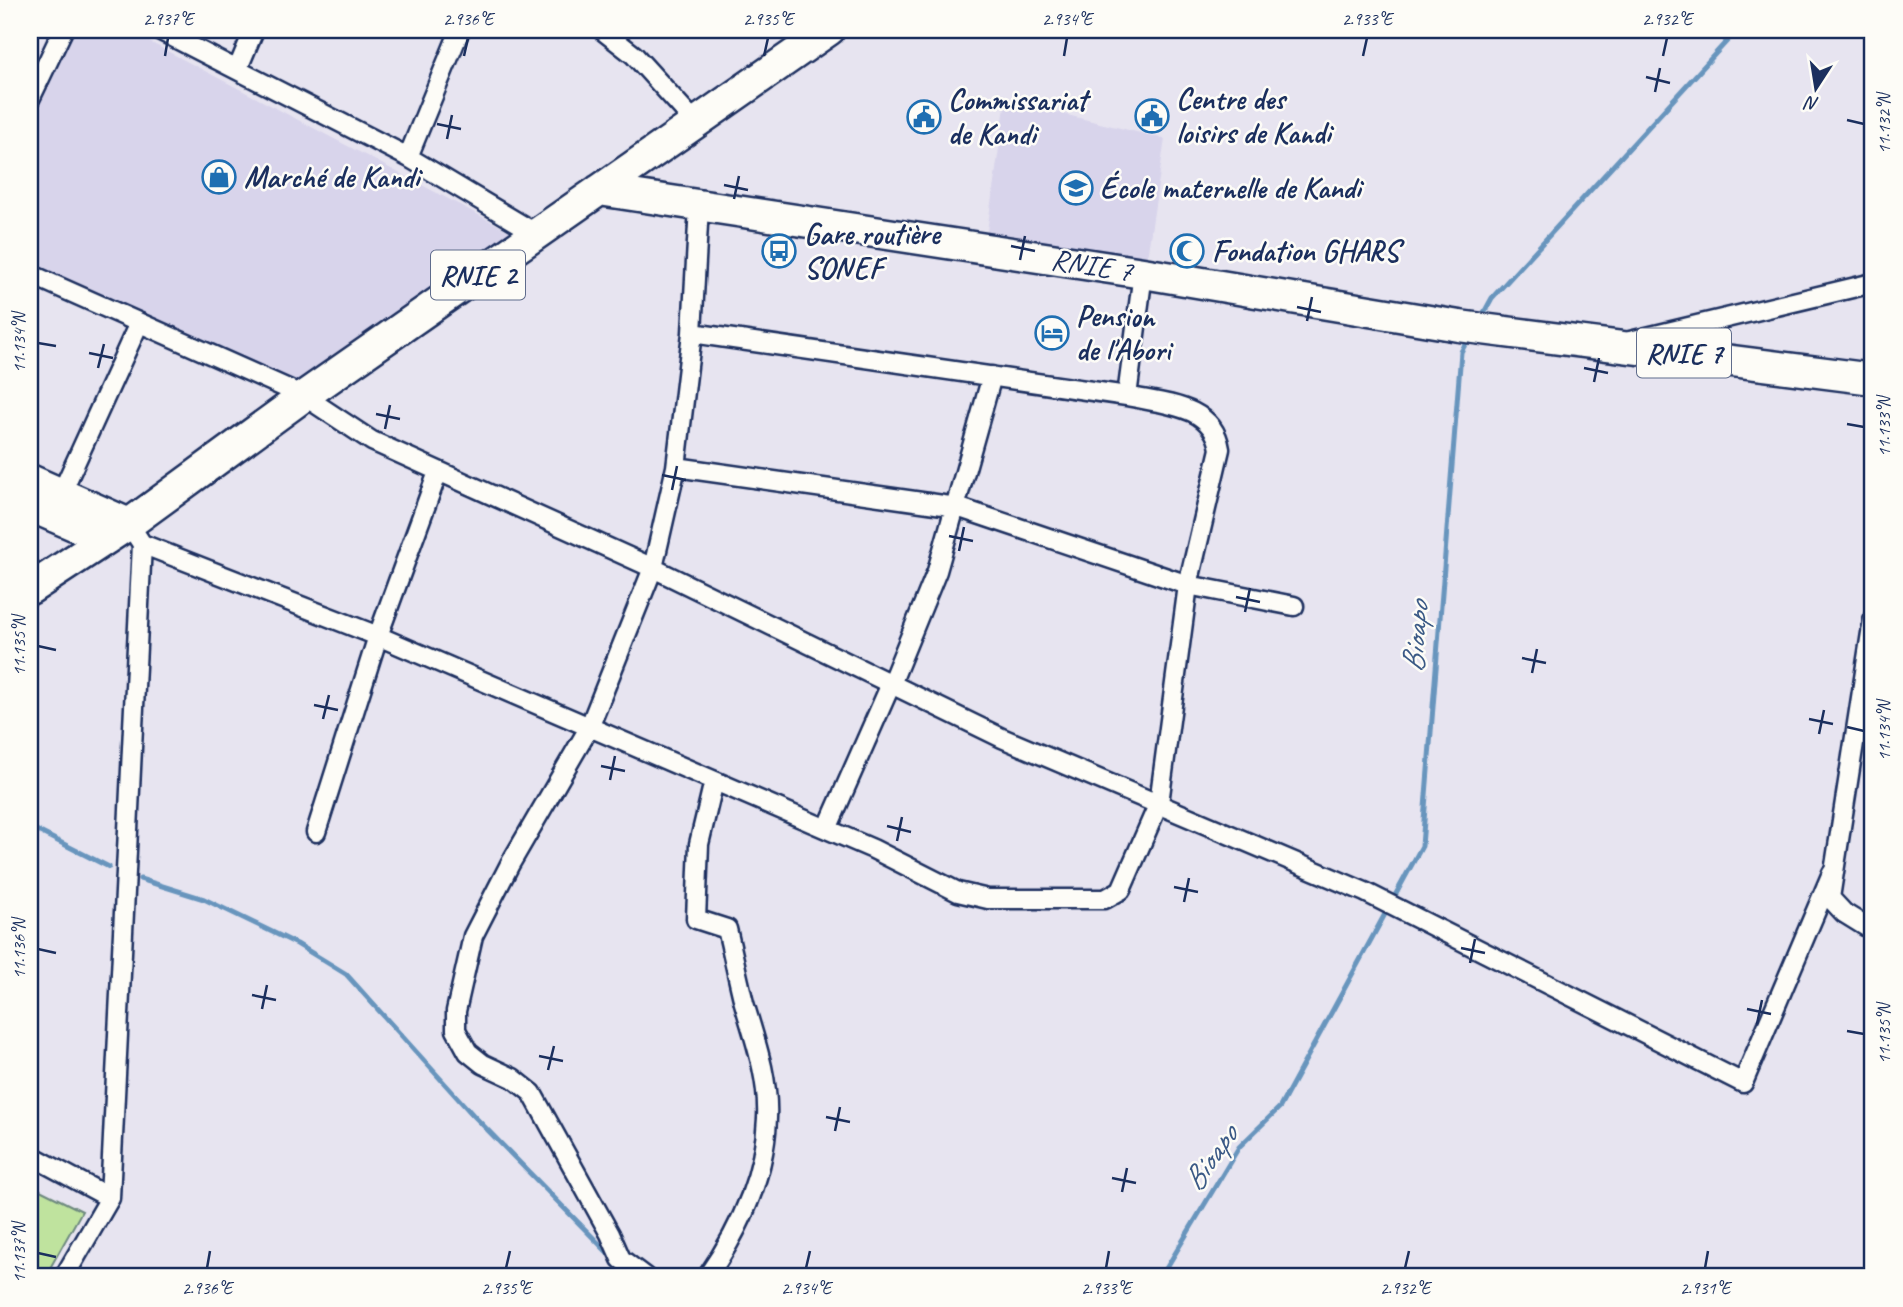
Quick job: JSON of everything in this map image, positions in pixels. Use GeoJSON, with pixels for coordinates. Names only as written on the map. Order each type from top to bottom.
{"type":"FeatureCollection","features":[{"type":"Feature","properties":{"kind":"main road","name":"RNIE 2"},"geometry":{"type":"LineString","coordinates":[[30,589],[126,536],[304,396],[829,30]]}},
{"type":"Feature","properties":{"kind":"main road","name":"RNIE 7"},"geometry":{"type":"LineString","coordinates":[[599,190],[1143,273],[1459,326],[1873,379]]}},
{"type":"Feature","properties":{"kind":"main road"},"geometry":{"type":"LineString","coordinates":[[30,480],[61,494],[126,536]]}},
{"type":"Feature","properties":{"kind":"main road"},"geometry":{"type":"LineString","coordinates":[[30,506],[126,536]]}},
{"type":"Feature","properties":{"kind":"street"},"geometry":{"type":"LineString","coordinates":[[30,99],[63,30]]}},
{"type":"Feature","properties":{"kind":"street"},"geometry":{"type":"LineString","coordinates":[[159,30],[408,157],[537,234]]}},
{"type":"Feature","properties":{"kind":"street"},"geometry":{"type":"LineString","coordinates":[[238,68],[254,30]]}},
{"type":"Feature","properties":{"kind":"street"},"geometry":{"type":"LineString","coordinates":[[408,157],[460,30]]}},
{"type":"Feature","properties":{"kind":"street"},"geometry":{"type":"LineString","coordinates":[[602,30],[634,55],[695,122]]}},
{"type":"Feature","properties":{"kind":"street"},"geometry":{"type":"LineString","coordinates":[[645,1277],[621,1259],[610,1234],[532,1093],[513,1078],[483,1064],[468,1052],[456,1030],[456,1011],[473,936],[510,864],[589,728],[653,568],[676,467],[692,332],[699,206]]}},
{"type":"Feature","properties":{"kind":"street"},"geometry":{"type":"LineString","coordinates":[[1126,396],[1143,273]]}},
{"type":"Feature","properties":{"kind":"street"},"geometry":{"type":"LineString","coordinates":[[30,274],[304,396],[363,436],[653,568],[1002,738],[1365,892],[1743,1083],[1832,873]]}},
{"type":"Feature","properties":{"kind":"street"},"geometry":{"type":"LineString","coordinates":[[1616,344],[1873,283]]}},
{"type":"Feature","properties":{"kind":"street"},"geometry":{"type":"LineString","coordinates":[[61,494],[139,323]]}},
{"type":"Feature","properties":{"kind":"street"},"geometry":{"type":"LineString","coordinates":[[64,1277],[110,1198],[126,536],[378,636],[827,829],[958,892],[988,898],[1105,899],[1121,890],[1159,803],[1188,585],[1220,449],[1219,439],[1205,416],[1183,408],[1126,396],[692,332]]}},
{"type":"Feature","properties":{"kind":"street"},"geometry":{"type":"LineString","coordinates":[[827,829],[891,684],[937,570],[992,376]]}},
{"type":"Feature","properties":{"kind":"street"},"geometry":{"type":"LineString","coordinates":[[676,467],[957,507],[1188,585],[1294,607]]}},
{"type":"Feature","properties":{"kind":"street"},"geometry":{"type":"LineString","coordinates":[[316,832],[378,636],[438,472]]}},
{"type":"Feature","properties":{"kind":"street"},"geometry":{"type":"LineString","coordinates":[[1873,620],[1830,898],[1844,913],[1873,931]]}},
{"type":"Feature","properties":{"kind":"street"},"geometry":{"type":"LineString","coordinates":[[707,1277],[724,1251],[749,1202],[761,1161],[767,1118],[766,1088],[727,929],[696,919],[699,844],[714,780]]}},
{"type":"Feature","properties":{"kind":"street"},"geometry":{"type":"LineString","coordinates":[[30,1156],[110,1198]]}},
{"type":"Feature","properties":{"kind":"shaded area","name":"Marché de Kandi"},"geometry":{"type":"Polygon","coordinates":[[[72,30],[127,30],[513,233],[302,386],[30,265],[30,122],[72,30]]]}},
{"type":"Feature","properties":{"kind":"shaded area","name":"École maternelle de Kandi"},"geometry":{"type":"Polygon","coordinates":[[[1006,100],[1165,139],[1147,258],[986,238],[1006,100]]]}},
{"type":"Feature","properties":{"kind":"green space"},"geometry":{"type":"Polygon","coordinates":[[[30,1185],[82,1211],[45,1277],[30,1277],[30,1185]]]}},
{"type":"Feature","properties":{"kind":"waterway","name":"Bioapo"},"geometry":{"type":"LineString","coordinates":[[1480,320],[1492,298],[1737,30]]}},
{"type":"Feature","properties":{"kind":"waterway","name":"Bioapo"},"geometry":{"type":"LineString","coordinates":[[1161,1277],[1239,1147],[1280,1107],[1422,846],[1461,352],[1469,337]]}},
{"type":"Feature","properties":{"kind":"waterway"},"geometry":{"type":"LineString","coordinates":[[30,827],[109,867]]}},
{"type":"Feature","properties":{"kind":"waterway"},"geometry":{"type":"LineString","coordinates":[[140,879],[204,899],[297,944],[346,974],[473,1115],[615,1260]]}},
{"type":"Feature","properties":{"kind":"place","name":"Centre des loisirs de Kandi"},"geometry":{"type":"Point","coordinates":[1152,116]}},
{"type":"Feature","properties":{"kind":"place","name":"Commissariat de Kandi"},"geometry":{"type":"Point","coordinates":[924,117]}},
{"type":"Feature","properties":{"kind":"place","name":"Marché de Kandi"},"geometry":{"type":"Point","coordinates":[219,177]}},
{"type":"Feature","properties":{"kind":"place","name":"École maternelle de Kandi"},"geometry":{"type":"Point","coordinates":[1076,188]}},
{"type":"Feature","properties":{"kind":"place","name":"Gare routière SONEF"},"geometry":{"type":"Point","coordinates":[779,251]}},
{"type":"Feature","properties":{"kind":"place","name":"Fondation GHARS"},"geometry":{"type":"Point","coordinates":[1187,251]}},
{"type":"Feature","properties":{"kind":"place","name":"Pension de l'Abori"},"geometry":{"type":"Point","coordinates":[1052,333]}}]}
